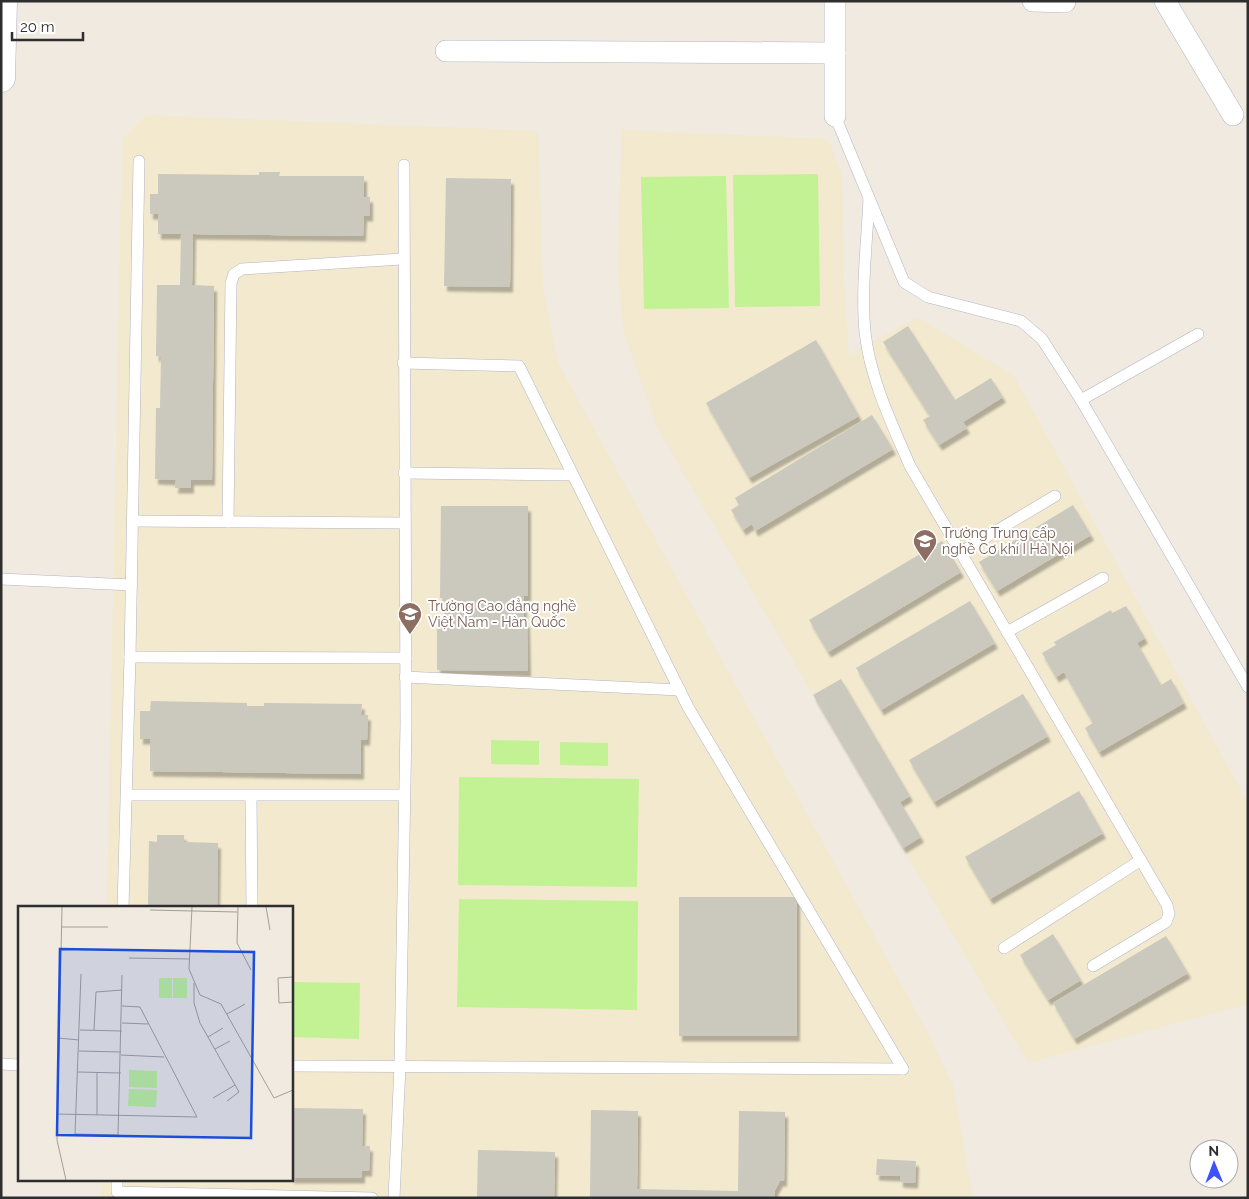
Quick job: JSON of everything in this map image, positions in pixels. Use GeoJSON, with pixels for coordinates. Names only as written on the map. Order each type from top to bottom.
{"type":"FeatureCollection","features":[{"type":"Feature","properties":{"kind":"street"},"geometry":{"type":"LineString","coordinates":[[1,78],[3,1]]}},
{"type":"Feature","properties":{"kind":"street"},"geometry":{"type":"LineString","coordinates":[[834,1],[835,116]]}},
{"type":"Feature","properties":{"kind":"street"},"geometry":{"type":"LineString","coordinates":[[1033,1],[1065,2]]}},
{"type":"Feature","properties":{"kind":"street"},"geometry":{"type":"LineString","coordinates":[[1165,1],[1234,115]]}},
{"type":"Feature","properties":{"kind":"street"},"geometry":{"type":"LineString","coordinates":[[446,51],[835,54]]}},
{"type":"Feature","properties":{"kind":"lane"},"geometry":{"type":"LineString","coordinates":[[835,116],[904,282],[928,297],[1021,321],[1042,339],[1082,400],[1248,687]]}},
{"type":"Feature","properties":{"kind":"lane"},"geometry":{"type":"LineString","coordinates":[[123,906],[132,585],[139,162]]}},
{"type":"Feature","properties":{"kind":"lane"},"geometry":{"type":"LineString","coordinates":[[394,1198],[400,1066],[406,658],[402,259],[404,165]]}},
{"type":"Feature","properties":{"kind":"lane"},"geometry":{"type":"LineString","coordinates":[[869,198],[865,332],[872,368],[884,405],[910,466],[1167,905],[1169,914],[1166,922],[1093,966]]}},
{"type":"Feature","properties":{"kind":"lane"},"geometry":{"type":"LineString","coordinates":[[228,522],[231,293],[234,274],[242,269],[402,259]]}},
{"type":"Feature","properties":{"kind":"lane"},"geometry":{"type":"LineString","coordinates":[[1082,400],[1198,334]]}},
{"type":"Feature","properties":{"kind":"lane"},"geometry":{"type":"LineString","coordinates":[[292,1066],[903,1069],[680,690],[519,366],[403,363]]}},
{"type":"Feature","properties":{"kind":"lane"},"geometry":{"type":"LineString","coordinates":[[404,473],[574,475]]}},
{"type":"Feature","properties":{"kind":"lane"},"geometry":{"type":"LineString","coordinates":[[961,552],[1056,496]]}},
{"type":"Feature","properties":{"kind":"lane"},"geometry":{"type":"LineString","coordinates":[[133,521],[404,523]]}},
{"type":"Feature","properties":{"kind":"lane"},"geometry":{"type":"LineString","coordinates":[[1,578],[132,585]]}},
{"type":"Feature","properties":{"kind":"lane"},"geometry":{"type":"LineString","coordinates":[[1007,632],[1103,578]]}},
{"type":"Feature","properties":{"kind":"lane"},"geometry":{"type":"LineString","coordinates":[[130,657],[406,658]]}},
{"type":"Feature","properties":{"kind":"lane"},"geometry":{"type":"LineString","coordinates":[[405,677],[680,690]]}},
{"type":"Feature","properties":{"kind":"lane"},"geometry":{"type":"LineString","coordinates":[[126,795],[404,795]]}},
{"type":"Feature","properties":{"kind":"lane"},"geometry":{"type":"LineString","coordinates":[[252,796],[252,906]]}},
{"type":"Feature","properties":{"kind":"lane"},"geometry":{"type":"LineString","coordinates":[[1004,948],[1141,860]]}},
{"type":"Feature","properties":{"kind":"lane"},"geometry":{"type":"LineString","coordinates":[[1,1064],[18,1064]]}},
{"type":"Feature","properties":{"kind":"lane"},"geometry":{"type":"LineString","coordinates":[[117,1182],[116,1192],[372,1198]]}},
{"type":"Feature","properties":{"kind":"shaded area","name":"Trường Cao đẳng nghề Việt Nam - Hàn Quốc"},"geometry":{"type":"Polygon","coordinates":[[[146,115],[538,131],[543,286],[558,363],[927,1031],[953,1085],[973,1198],[102,1198],[102,1182],[292,1182],[292,906],[107,906],[122,139],[146,115]]]}},
{"type":"Feature","properties":{"kind":"shaded area","name":"Trường Trung cấp nghề Cơ khí I Hà Nội"},"geometry":{"type":"Polygon","coordinates":[[[622,130],[828,139],[842,176],[844,285],[849,355],[918,317],[1014,376],[1248,803],[1248,1004],[1028,1063],[657,428],[623,329],[617,264],[622,130]]]}},
{"type":"Feature","properties":{"kind":"green space"},"geometry":{"type":"Polygon","coordinates":[[[818,174],[820,306],[735,307],[733,175],[818,174]]]}},
{"type":"Feature","properties":{"kind":"green space"},"geometry":{"type":"Polygon","coordinates":[[[726,176],[729,308],[644,309],[641,177],[726,176]]]}},
{"type":"Feature","properties":{"kind":"green space"},"geometry":{"type":"Polygon","coordinates":[[[491,740],[539,741],[539,765],[491,764],[491,740]]]}},
{"type":"Feature","properties":{"kind":"green space"},"geometry":{"type":"Polygon","coordinates":[[[560,742],[608,743],[608,766],[560,765],[560,742]]]}},
{"type":"Feature","properties":{"kind":"green space"},"geometry":{"type":"Polygon","coordinates":[[[459,777],[639,779],[637,887],[458,885],[459,777]]]}},
{"type":"Feature","properties":{"kind":"green space"},"geometry":{"type":"Polygon","coordinates":[[[459,899],[638,901],[637,1010],[457,1007],[459,899]]]}},
{"type":"Feature","properties":{"kind":"green space"},"geometry":{"type":"Polygon","coordinates":[[[292,982],[360,983],[359,1039],[292,1037],[292,982]]]}},
{"type":"Feature","properties":{"kind":"building"},"geometry":{"type":"Polygon","coordinates":[[[259,172],[280,172],[279,176],[364,176],[364,197],[370,197],[370,216],[364,216],[363,236],[193,234],[192,285],[214,286],[212,480],[191,480],[191,488],[175,488],[176,480],[155,479],[156,408],[160,408],[161,357],[156,356],[157,285],[180,285],[181,234],[158,234],[158,214],[150,214],[150,194],[158,194],[158,174],[259,175],[259,172]]]}},
{"type":"Feature","properties":{"kind":"building"},"geometry":{"type":"Polygon","coordinates":[[[446,178],[511,179],[510,287],[444,286],[446,178]]]}},
{"type":"Feature","properties":{"kind":"building"},"geometry":{"type":"Polygon","coordinates":[[[908,326],[955,400],[991,378],[1003,397],[963,422],[967,428],[939,445],[923,420],[930,416],[883,342],[908,326]]]}},
{"type":"Feature","properties":{"kind":"building"},"geometry":{"type":"Polygon","coordinates":[[[816,340],[859,416],[749,478],[706,403],[816,340]]]}},
{"type":"Feature","properties":{"kind":"building"},"geometry":{"type":"Polygon","coordinates":[[[872,415],[893,449],[755,531],[752,524],[743,530],[731,510],[739,505],[735,498],[872,415]]]}},
{"type":"Feature","properties":{"kind":"building"},"geometry":{"type":"Polygon","coordinates":[[[1073,505],[1091,535],[997,591],[979,562],[1073,505]]]}},
{"type":"Feature","properties":{"kind":"building"},"geometry":{"type":"Polygon","coordinates":[[[441,506],[528,506],[528,596],[524,596],[524,622],[527,622],[528,671],[437,670],[437,622],[444,622],[444,598],[440,598],[441,506]]]}},
{"type":"Feature","properties":{"kind":"building"},"geometry":{"type":"Polygon","coordinates":[[[942,541],[961,572],[828,652],[809,620],[942,541]]]}},
{"type":"Feature","properties":{"kind":"building"},"geometry":{"type":"Polygon","coordinates":[[[970,601],[995,643],[881,710],[856,668],[970,601]]]}},
{"type":"Feature","properties":{"kind":"building"},"geometry":{"type":"Polygon","coordinates":[[[1126,606],[1145,638],[1137,643],[1161,685],[1171,679],[1184,703],[1099,752],[1085,728],[1093,723],[1064,672],[1056,677],[1042,653],[1056,645],[1054,642],[1111,610],[1112,613],[1126,606]]]}},
{"type":"Feature","properties":{"kind":"building"},"geometry":{"type":"Polygon","coordinates":[[[841,679],[910,796],[900,802],[921,837],[903,848],[813,695],[841,679]]]}},
{"type":"Feature","properties":{"kind":"building"},"geometry":{"type":"Polygon","coordinates":[[[1023,694],[1048,736],[934,802],[909,760],[1023,694]]]}},
{"type":"Feature","properties":{"kind":"building"},"geometry":{"type":"Polygon","coordinates":[[[151,701],[247,703],[247,706],[264,706],[264,703],[362,704],[361,715],[368,715],[367,740],[361,740],[361,774],[150,771],[150,739],[140,739],[140,711],[150,711],[151,701]]]}},
{"type":"Feature","properties":{"kind":"building"},"geometry":{"type":"Polygon","coordinates":[[[1079,791],[1103,833],[990,899],[965,857],[1079,791]]]}},
{"type":"Feature","properties":{"kind":"building"},"geometry":{"type":"Polygon","coordinates":[[[157,835],[184,835],[184,842],[218,843],[217,906],[148,906],[149,841],[157,842],[157,835]]]}},
{"type":"Feature","properties":{"kind":"building"},"geometry":{"type":"Polygon","coordinates":[[[679,897],[797,897],[797,1036],[679,1036],[679,897]]]}},
{"type":"Feature","properties":{"kind":"building"},"geometry":{"type":"Polygon","coordinates":[[[1053,934],[1081,980],[1048,1000],[1020,955],[1053,934]]]}},
{"type":"Feature","properties":{"kind":"building"},"geometry":{"type":"Polygon","coordinates":[[[1166,936],[1188,973],[1074,1039],[1053,1003],[1166,936]]]}},
{"type":"Feature","properties":{"kind":"building"},"geometry":{"type":"Polygon","coordinates":[[[292,1108],[363,1109],[362,1146],[370,1146],[369,1171],[362,1171],[362,1178],[292,1178],[292,1108]]]}},
{"type":"Feature","properties":{"kind":"building"},"geometry":{"type":"Polygon","coordinates":[[[591,1110],[638,1111],[637,1189],[738,1191],[739,1111],[785,1112],[784,1181],[780,1181],[775,1190],[775,1198],[590,1198],[591,1110]]]}},
{"type":"Feature","properties":{"kind":"building"},"geometry":{"type":"Polygon","coordinates":[[[478,1150],[555,1152],[554,1198],[477,1198],[478,1150]]]}},
{"type":"Feature","properties":{"kind":"building"},"geometry":{"type":"Polygon","coordinates":[[[877,1159],[916,1161],[915,1183],[900,1182],[900,1176],[876,1175],[877,1159]]]}},
{"type":"Feature","properties":{"kind":"place","name":"Trường Trung cấp nghề Cơ khí I Hà Nội"},"geometry":{"type":"Point","coordinates":[925,562]}},
{"type":"Feature","properties":{"kind":"place","name":"Trường Cao đẳng nghề Việt Nam - Hàn Quốc"},"geometry":{"type":"Point","coordinates":[410,635]}}]}
